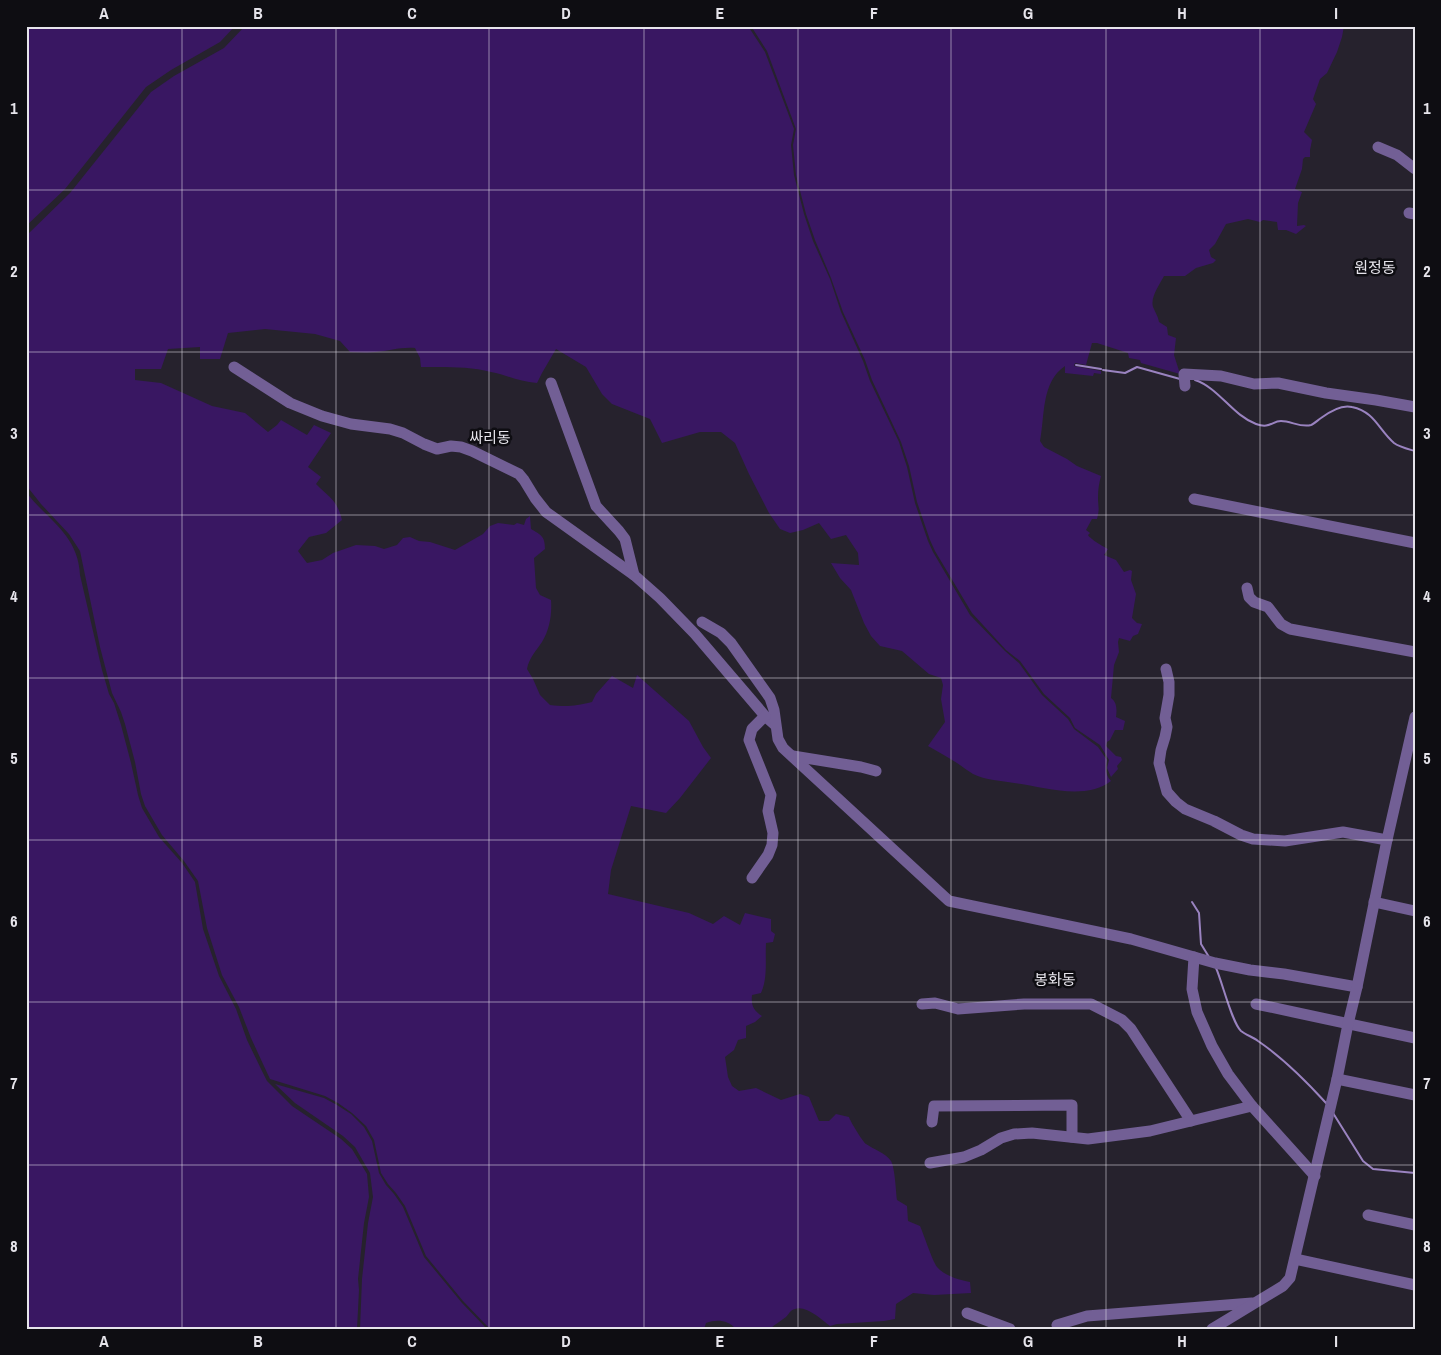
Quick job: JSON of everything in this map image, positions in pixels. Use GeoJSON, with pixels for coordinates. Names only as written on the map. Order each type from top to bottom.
{"type":"FeatureCollection","features":[{"type":"Feature","properties":{"kind":"street"},"geometry":{"type":"LineString","coordinates":[[1378,147],[1397,155],[1415,169]]}},
{"type":"Feature","properties":{"kind":"street"},"geometry":{"type":"LineString","coordinates":[[234,367],[290,403],[322,416],[351,424],[390,430],[437,448],[451,446],[467,449],[519,474],[546,512],[634,575],[660,598],[695,634],[765,716],[775,724]]}},
{"type":"Feature","properties":{"kind":"street"},"geometry":{"type":"LineString","coordinates":[[1185,386],[1184,374],[1221,376],[1254,384],[1278,384],[1326,394],[1415,407]]}},
{"type":"Feature","properties":{"kind":"street"},"geometry":{"type":"LineString","coordinates":[[551,383],[596,506],[625,539],[634,575]]}},
{"type":"Feature","properties":{"kind":"street"},"geometry":{"type":"LineString","coordinates":[[1194,499],[1415,544]]}},
{"type":"Feature","properties":{"kind":"street"},"geometry":{"type":"LineString","coordinates":[[1247,588],[1254,602],[1268,607],[1281,624],[1290,630],[1415,652]]}},
{"type":"Feature","properties":{"kind":"street"},"geometry":{"type":"LineString","coordinates":[[702,622],[721,633],[731,643],[770,698],[774,710],[778,739],[783,748],[949,901],[1131,939],[1205,960],[1250,970],[1357,987]]}},
{"type":"Feature","properties":{"kind":"street"},"geometry":{"type":"LineString","coordinates":[[1166,669],[1170,682],[1165,718],[1167,727],[1166,737],[1161,750],[1160,762],[1167,792],[1185,809],[1241,835],[1254,839],[1285,841],[1343,832],[1387,840]]}},
{"type":"Feature","properties":{"kind":"street"},"geometry":{"type":"LineString","coordinates":[[752,878],[768,855],[772,845],[773,833],[768,811],[771,795],[749,740],[752,729],[765,716]]}},
{"type":"Feature","properties":{"kind":"street"},"geometry":{"type":"LineString","coordinates":[[1212,1329],[1283,1286],[1290,1278],[1337,1079],[1387,840],[1413,737],[1415,717]]}},
{"type":"Feature","properties":{"kind":"street"},"geometry":{"type":"LineString","coordinates":[[793,756],[861,766],[876,771]]}},
{"type":"Feature","properties":{"kind":"street"},"geometry":{"type":"LineString","coordinates":[[1374,902],[1415,911]]}},
{"type":"Feature","properties":{"kind":"street"},"geometry":{"type":"LineString","coordinates":[[1205,960],[1192,988],[1197,1012],[1212,1046],[1228,1074],[1252,1106],[1315,1176]]}},
{"type":"Feature","properties":{"kind":"street"},"geometry":{"type":"LineString","coordinates":[[922,1004],[935,1003],[958,1009],[1024,1004],[1092,1004],[1122,1020],[1131,1030],[1190,1121]]}},
{"type":"Feature","properties":{"kind":"street"},"geometry":{"type":"LineString","coordinates":[[1256,1004],[1415,1038]]}},
{"type":"Feature","properties":{"kind":"street"},"geometry":{"type":"LineString","coordinates":[[1337,1079],[1415,1095]]}},
{"type":"Feature","properties":{"kind":"street"},"geometry":{"type":"LineString","coordinates":[[932,1122],[934,1106],[1072,1105],[1072,1137]]}},
{"type":"Feature","properties":{"kind":"street"},"geometry":{"type":"LineString","coordinates":[[930,1163],[964,1157],[1001,1138],[1014,1134],[1032,1133],[1088,1139],[1150,1131],[1252,1106]]}},
{"type":"Feature","properties":{"kind":"street"},"geometry":{"type":"LineString","coordinates":[[1368,1215],[1415,1225]]}},
{"type":"Feature","properties":{"kind":"street"},"geometry":{"type":"LineString","coordinates":[[1295,1260],[1415,1285]]}},
{"type":"Feature","properties":{"kind":"street"},"geometry":{"type":"LineString","coordinates":[[1057,1325],[1087,1316],[1256,1302]]}},
{"type":"Feature","properties":{"kind":"street"},"geometry":{"type":"LineString","coordinates":[[967,1313],[1010,1329]]}},
{"type":"Feature","properties":{"kind":"shaded area"},"geometry":{"type":"Polygon","coordinates":[[[26,26],[235,26],[220,42],[171,70],[146,87],[65,189],[26,226],[26,26]]]}},
{"type":"Feature","properties":{"kind":"shaded area"},"geometry":{"type":"Polygon","coordinates":[[[245,26],[748,26],[765,52],[794,129],[791,145],[794,175],[813,241],[870,381],[899,442],[915,503],[933,552],[970,615],[1019,663],[1042,695],[1068,719],[1074,729],[1098,747],[1107,760],[1106,771],[1111,781],[1101,787],[1089,790],[1064,791],[988,779],[973,774],[928,746],[945,722],[941,699],[943,685],[941,678],[929,674],[902,651],[880,646],[871,636],[851,590],[840,578],[831,563],[859,565],[858,553],[846,535],[831,539],[819,523],[790,533],[780,529],[769,513],[735,443],[721,432],[700,432],[662,443],[650,419],[612,404],[602,394],[586,367],[556,349],[537,383],[474,369],[421,367],[420,358],[415,348],[350,352],[340,341],[315,334],[265,329],[228,333],[220,359],[200,359],[200,347],[168,349],[161,369],[135,369],[135,380],[161,383],[212,406],[245,413],[268,432],[281,420],[307,435],[314,425],[331,433],[308,467],[321,477],[316,484],[335,504],[342,520],[326,533],[309,537],[298,551],[307,563],[322,560],[333,553],[356,545],[375,546],[384,549],[397,545],[403,538],[410,537],[455,550],[483,534],[490,526],[498,523],[524,525],[526,519],[530,516],[531,529],[542,536],[545,545],[545,549],[534,558],[536,588],[540,595],[551,600],[549,627],[531,658],[527,669],[540,695],[550,705],[566,706],[592,702],[596,694],[612,676],[633,688],[637,675],[689,721],[711,758],[666,813],[631,806],[611,870],[608,894],[689,913],[713,924],[724,916],[740,925],[745,913],[771,919],[771,931],[775,934],[773,942],[766,943],[763,987],[761,993],[752,995],[753,1007],[762,1016],[746,1026],[746,1038],[738,1040],[734,1050],[725,1057],[728,1077],[732,1086],[739,1091],[756,1088],[781,1100],[800,1094],[809,1097],[819,1121],[829,1121],[836,1114],[849,1117],[864,1142],[891,1161],[897,1200],[907,1206],[908,1221],[920,1226],[937,1267],[948,1275],[970,1282],[971,1293],[934,1295],[913,1293],[896,1304],[895,1319],[830,1326],[814,1314],[799,1308],[792,1310],[770,1329],[736,1329],[726,1322],[714,1321],[706,1323],[704,1329],[490,1329],[463,1301],[426,1256],[405,1206],[381,1173],[374,1140],[366,1126],[352,1113],[325,1096],[270,1079],[239,1007],[222,975],[207,928],[198,881],[162,835],[145,806],[125,724],[112,693],[100,647],[80,551],[69,534],[26,485],[26,236],[70,193],[151,92],[174,76],[224,48],[245,26]]]}},
{"type":"Feature","properties":{"kind":"shaded area"},"geometry":{"type":"Polygon","coordinates":[[[751,26],[1344,26],[1337,52],[1327,73],[1320,79],[1313,99],[1316,104],[1304,132],[1312,140],[1310,157],[1303,159],[1302,169],[1295,189],[1302,192],[1298,203],[1297,226],[1306,226],[1296,234],[1286,230],[1278,230],[1277,222],[1263,220],[1260,222],[1248,219],[1226,224],[1215,244],[1209,250],[1211,257],[1216,260],[1213,263],[1196,268],[1185,276],[1164,276],[1152,303],[1159,322],[1167,327],[1168,335],[1176,338],[1174,355],[1180,374],[1141,363],[1140,360],[1129,358],[1128,353],[1092,343],[1086,365],[1075,363],[1074,366],[1101,371],[1101,374],[1094,373],[1093,376],[1065,373],[1065,366],[1057,373],[1048,390],[1040,441],[1044,447],[1077,466],[1101,476],[1098,489],[1099,510],[1097,519],[1092,519],[1086,530],[1090,533],[1088,535],[1091,539],[1108,549],[1104,555],[1116,560],[1124,572],[1132,571],[1131,580],[1136,594],[1132,618],[1137,623],[1142,624],[1138,634],[1133,636],[1130,641],[1119,638],[1118,642],[1119,652],[1114,665],[1111,698],[1115,704],[1116,717],[1125,721],[1123,730],[1115,730],[1106,746],[1116,756],[1121,757],[1122,760],[1117,766],[1118,769],[1111,777],[1107,768],[1109,760],[1100,745],[1075,728],[1070,718],[1044,694],[1020,661],[1006,650],[972,613],[935,551],[917,502],[909,466],[901,442],[843,312],[815,240],[796,175],[793,145],[796,129],[767,51],[751,26]]]}},
{"type":"Feature","properties":{"kind":"shaded area"},"geometry":{"type":"Polygon","coordinates":[[[26,492],[68,538],[74,549],[102,670],[121,725],[142,808],[159,837],[182,863],[195,882],[203,929],[219,976],[236,1009],[247,1040],[267,1081],[292,1106],[341,1139],[352,1149],[367,1174],[369,1197],[358,1279],[357,1329],[26,1329],[26,492]]]}},
{"type":"Feature","properties":{"kind":"shaded area"},"geometry":{"type":"Polygon","coordinates":[[[275,1084],[324,1098],[351,1114],[364,1127],[372,1141],[379,1173],[403,1207],[424,1257],[462,1303],[487,1329],[360,1329],[362,1279],[373,1197],[370,1173],[355,1147],[343,1136],[295,1103],[275,1084]]]}},
{"type":"Feature","properties":{"kind":"waterway"},"geometry":{"type":"LineString","coordinates":[[1076,365],[1101,369]]}},
{"type":"Feature","properties":{"kind":"waterway"},"geometry":{"type":"LineString","coordinates":[[1103,370],[1125,373],[1137,367],[1180,379]]}},
{"type":"Feature","properties":{"kind":"waterway"},"geometry":{"type":"LineString","coordinates":[[1195,380],[1211,389],[1247,420],[1256,424],[1265,426],[1281,421],[1307,426],[1335,409],[1348,406],[1360,409],[1371,417],[1394,443],[1415,451]]}},
{"type":"Feature","properties":{"kind":"waterway"},"geometry":{"type":"LineString","coordinates":[[1192,902],[1199,913],[1201,944],[1209,957]]}},
{"type":"Feature","properties":{"kind":"waterway"},"geometry":{"type":"LineString","coordinates":[[1216,968],[1234,1020],[1241,1031],[1276,1055],[1326,1103]]}},
{"type":"Feature","properties":{"kind":"waterway"},"geometry":{"type":"LineString","coordinates":[[1333,1113],[1363,1161],[1373,1169],[1415,1173]]}},
{"type":"Feature","properties":{"kind":"district","name":"원정동"},"geometry":{"type":"Point","coordinates":[1375,267]}},
{"type":"Feature","properties":{"kind":"district","name":"싸리동"},"geometry":{"type":"Point","coordinates":[490,437]}},
{"type":"Feature","properties":{"kind":"district","name":"봉화동"},"geometry":{"type":"Point","coordinates":[1055,979]}}]}
